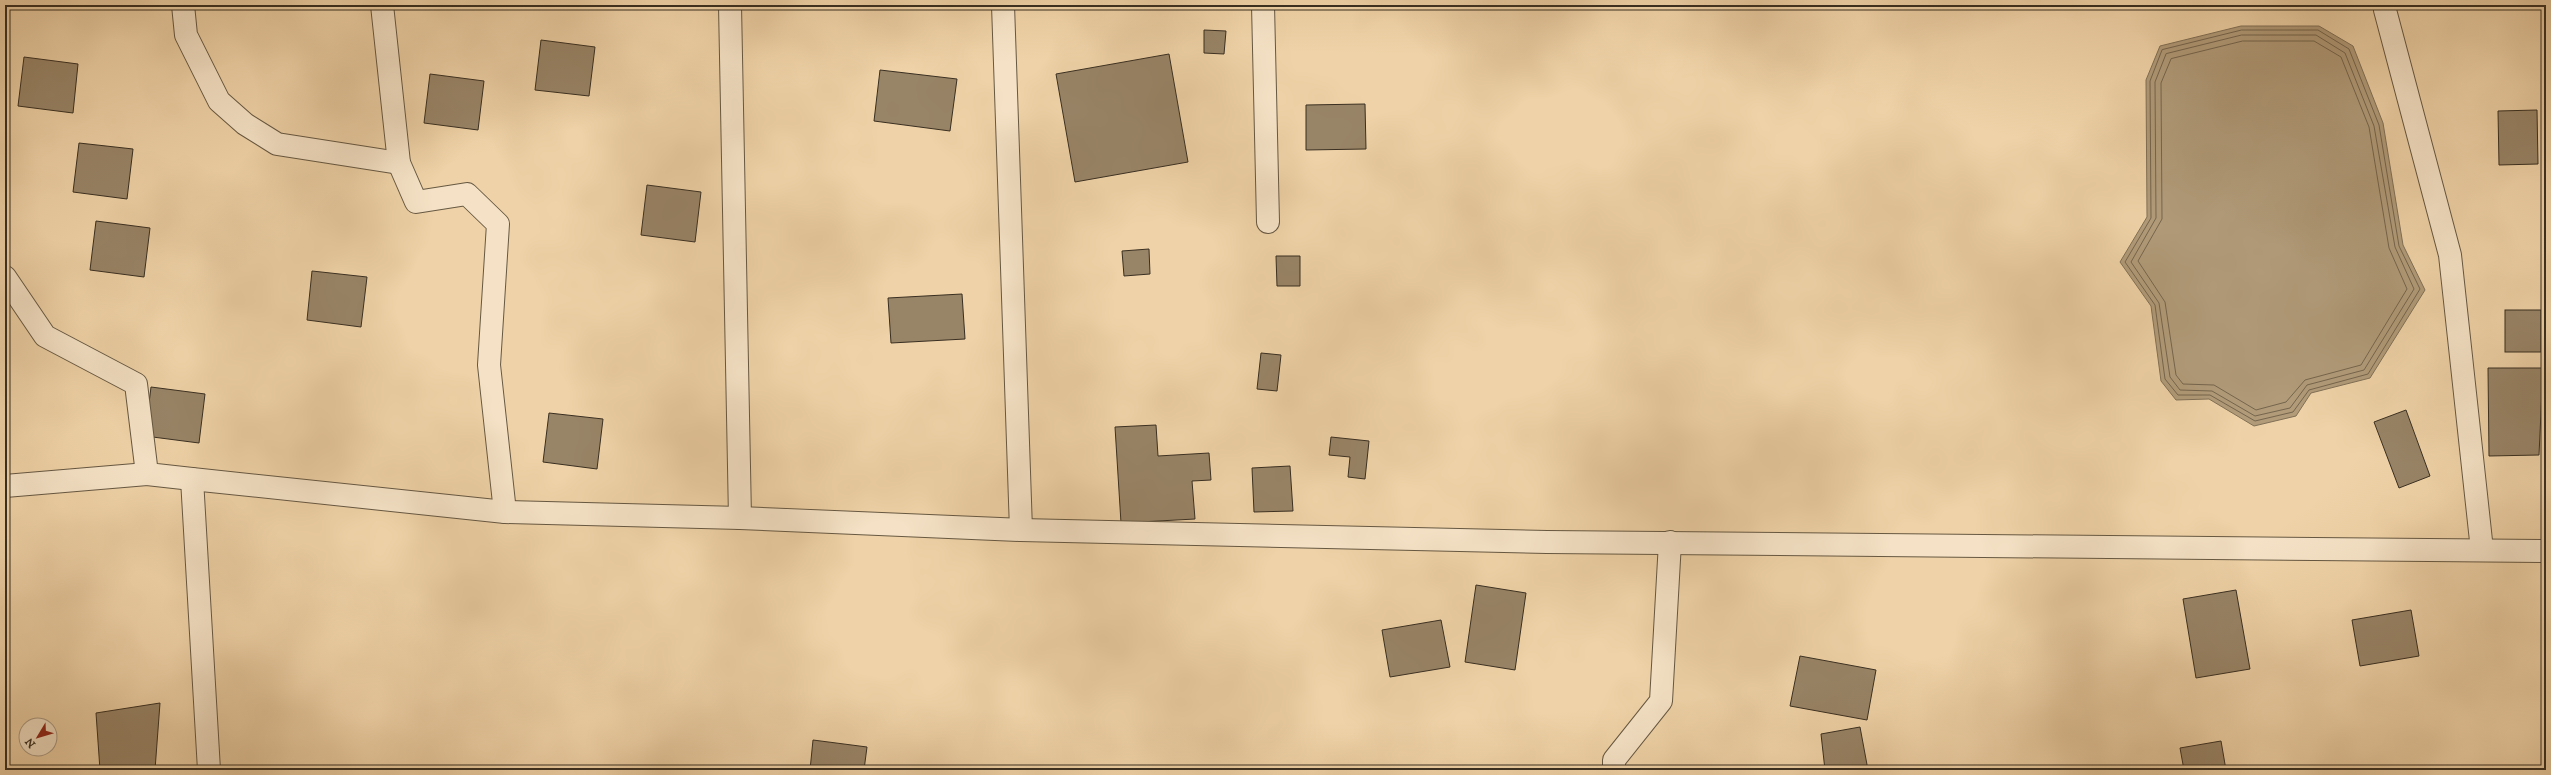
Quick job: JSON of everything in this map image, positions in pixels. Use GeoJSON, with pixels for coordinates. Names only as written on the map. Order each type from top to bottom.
{"type":"FeatureCollection","features":[{"type":"Feature","properties":{"kind":"street"},"geometry":{"type":"LineString","coordinates":[[183,5],[186,35],[219,101],[245,124],[278,144],[399,163]]}},
{"type":"Feature","properties":{"kind":"street"},"geometry":{"type":"LineString","coordinates":[[382,5],[399,163],[416,202],[467,194],[498,224],[489,365],[505,512]]}},
{"type":"Feature","properties":{"kind":"street"},"geometry":{"type":"LineString","coordinates":[[730,5],[740,518]]}},
{"type":"Feature","properties":{"kind":"street"},"geometry":{"type":"LineString","coordinates":[[1003,5],[1021,530]]}},
{"type":"Feature","properties":{"kind":"street"},"geometry":{"type":"LineString","coordinates":[[1263,5],[1268,222]]}},
{"type":"Feature","properties":{"kind":"street"},"geometry":{"type":"LineString","coordinates":[[2386,5],[2385,10],[2450,255],[2482,550]]}},
{"type":"Feature","properties":{"kind":"street"},"geometry":{"type":"LineString","coordinates":[[5,277],[45,336],[136,384],[147,474]]}},
{"type":"Feature","properties":{"kind":"street"},"geometry":{"type":"LineString","coordinates":[[5,486],[147,474],[505,512],[740,518],[1021,530],[1670,542],[2546,551]]}},
{"type":"Feature","properties":{"kind":"street"},"geometry":{"type":"LineString","coordinates":[[192,479],[209,770]]}},
{"type":"Feature","properties":{"kind":"street"},"geometry":{"type":"LineString","coordinates":[[1614,770],[1614,760],[1661,701],[1670,542]]}},
{"type":"Feature","properties":{"kind":"water"},"geometry":{"type":"Polygon","coordinates":[[[2241,26],[2319,26],[2353,46],[2383,123],[2403,245],[2425,290],[2370,378],[2311,393],[2296,416],[2254,426],[2209,399],[2176,400],[2161,381],[2151,306],[2120,262],[2147,217],[2146,80],[2160,46],[2241,26]]]}},
{"type":"Feature","properties":{"kind":"building"},"geometry":{"type":"Polygon","coordinates":[[[1204,30],[1226,31],[1224,54],[1204,53],[1204,30]]]}},
{"type":"Feature","properties":{"kind":"building"},"geometry":{"type":"Polygon","coordinates":[[[541,40],[595,47],[589,96],[535,90],[541,40]]]}},
{"type":"Feature","properties":{"kind":"building"},"geometry":{"type":"Polygon","coordinates":[[[1169,54],[1188,162],[1075,182],[1056,74],[1169,54]]]}},
{"type":"Feature","properties":{"kind":"building"},"geometry":{"type":"Polygon","coordinates":[[[24,57],[78,64],[73,113],[18,106],[24,57]]]}},
{"type":"Feature","properties":{"kind":"building"},"geometry":{"type":"Polygon","coordinates":[[[880,70],[957,79],[950,131],[874,121],[880,70]]]}},
{"type":"Feature","properties":{"kind":"building"},"geometry":{"type":"Polygon","coordinates":[[[430,74],[484,81],[478,130],[424,123],[430,74]]]}},
{"type":"Feature","properties":{"kind":"building"},"geometry":{"type":"Polygon","coordinates":[[[1365,104],[1366,149],[1306,150],[1306,105],[1365,104]]]}},
{"type":"Feature","properties":{"kind":"building"},"geometry":{"type":"Polygon","coordinates":[[[2537,110],[2538,164],[2499,165],[2498,111],[2537,110]]]}},
{"type":"Feature","properties":{"kind":"building"},"geometry":{"type":"Polygon","coordinates":[[[79,143],[133,149],[127,199],[73,192],[79,143]]]}},
{"type":"Feature","properties":{"kind":"building"},"geometry":{"type":"Polygon","coordinates":[[[647,185],[701,192],[695,242],[641,235],[647,185]]]}},
{"type":"Feature","properties":{"kind":"building"},"geometry":{"type":"Polygon","coordinates":[[[96,221],[150,228],[144,277],[90,270],[96,221]]]}},
{"type":"Feature","properties":{"kind":"building"},"geometry":{"type":"Polygon","coordinates":[[[1149,249],[1150,274],[1124,276],[1122,251],[1149,249]]]}},
{"type":"Feature","properties":{"kind":"building"},"geometry":{"type":"Polygon","coordinates":[[[1276,256],[1300,256],[1300,286],[1277,286],[1276,256]]]}},
{"type":"Feature","properties":{"kind":"building"},"geometry":{"type":"Polygon","coordinates":[[[312,271],[367,277],[361,327],[307,320],[312,271]]]}},
{"type":"Feature","properties":{"kind":"building"},"geometry":{"type":"Polygon","coordinates":[[[962,294],[965,339],[891,343],[888,298],[962,294]]]}},
{"type":"Feature","properties":{"kind":"building"},"geometry":{"type":"Polygon","coordinates":[[[2505,310],[2541,310],[2541,352],[2505,352],[2505,310]]]}},
{"type":"Feature","properties":{"kind":"building"},"geometry":{"type":"Polygon","coordinates":[[[1261,353],[1281,355],[1277,391],[1257,389],[1261,353]]]}},
{"type":"Feature","properties":{"kind":"building"},"geometry":{"type":"Polygon","coordinates":[[[2488,368],[2543,368],[2539,455],[2489,456],[2488,368]]]}},
{"type":"Feature","properties":{"kind":"building"},"geometry":{"type":"Polygon","coordinates":[[[151,387],[205,394],[199,443],[145,436],[151,387]]]}},
{"type":"Feature","properties":{"kind":"building"},"geometry":{"type":"Polygon","coordinates":[[[2406,410],[2430,476],[2399,488],[2374,422],[2406,410]]]}},
{"type":"Feature","properties":{"kind":"building"},"geometry":{"type":"Polygon","coordinates":[[[549,413],[603,419],[597,469],[543,462],[549,413]]]}},
{"type":"Feature","properties":{"kind":"building"},"geometry":{"type":"Polygon","coordinates":[[[1156,425],[1158,456],[1209,453],[1211,480],[1192,481],[1195,519],[1121,523],[1115,427],[1156,425]]]}},
{"type":"Feature","properties":{"kind":"building"},"geometry":{"type":"Polygon","coordinates":[[[1331,437],[1369,441],[1365,479],[1348,477],[1350,457],[1329,455],[1331,437]]]}},
{"type":"Feature","properties":{"kind":"building"},"geometry":{"type":"Polygon","coordinates":[[[1290,466],[1293,511],[1254,512],[1252,468],[1290,466]]]}},
{"type":"Feature","properties":{"kind":"building"},"geometry":{"type":"Polygon","coordinates":[[[1476,585],[1526,593],[1515,670],[1465,662],[1476,585]]]}},
{"type":"Feature","properties":{"kind":"building"},"geometry":{"type":"Polygon","coordinates":[[[2236,590],[2250,669],[2196,678],[2183,599],[2236,590]]]}},
{"type":"Feature","properties":{"kind":"building"},"geometry":{"type":"Polygon","coordinates":[[[2411,610],[2419,656],[2360,666],[2352,620],[2411,610]]]}},
{"type":"Feature","properties":{"kind":"building"},"geometry":{"type":"Polygon","coordinates":[[[1441,620],[1450,667],[1390,677],[1382,630],[1441,620]]]}},
{"type":"Feature","properties":{"kind":"building"},"geometry":{"type":"Polygon","coordinates":[[[1800,656],[1876,670],[1867,720],[1790,706],[1800,656]]]}},
{"type":"Feature","properties":{"kind":"building"},"geometry":{"type":"Polygon","coordinates":[[[160,703],[155,770],[100,770],[96,713],[160,703]]]}},
{"type":"Feature","properties":{"kind":"building"},"geometry":{"type":"Polygon","coordinates":[[[1860,727],[1868,770],[1825,770],[1821,734],[1860,727]]]}},
{"type":"Feature","properties":{"kind":"building"},"geometry":{"type":"Polygon","coordinates":[[[813,740],[867,747],[864,770],[810,770],[813,740]]]}},
{"type":"Feature","properties":{"kind":"building"},"geometry":{"type":"Polygon","coordinates":[[[2221,741],[2226,770],[2184,770],[2180,748],[2221,741]]]}}]}
